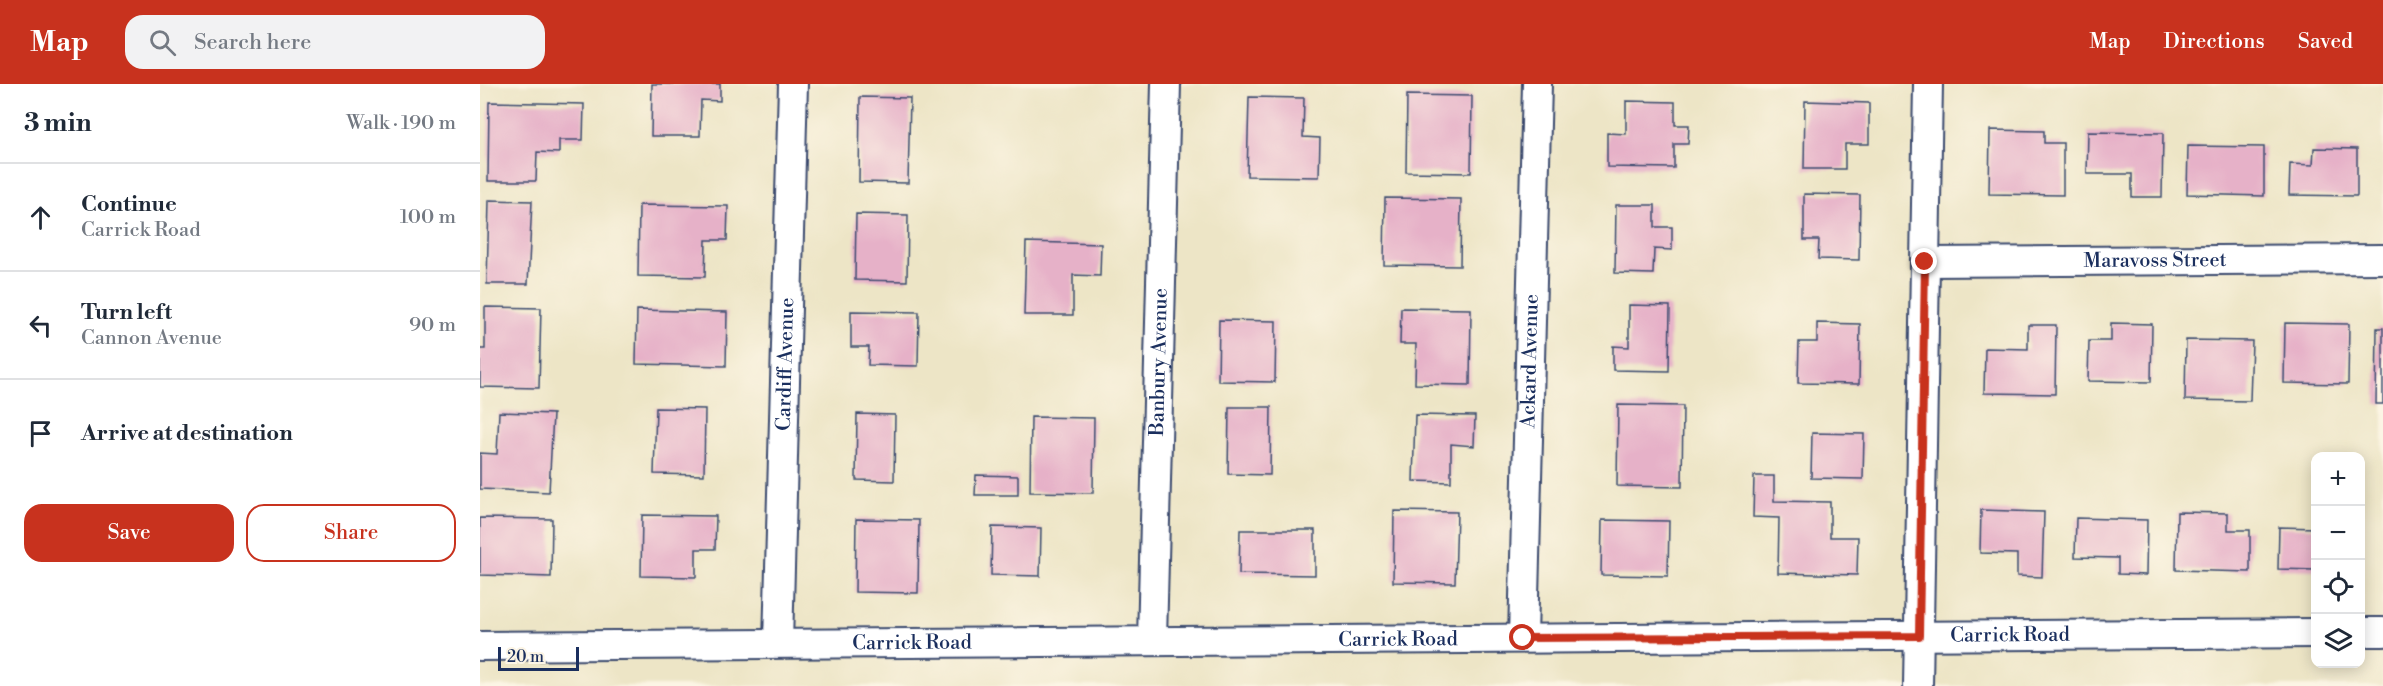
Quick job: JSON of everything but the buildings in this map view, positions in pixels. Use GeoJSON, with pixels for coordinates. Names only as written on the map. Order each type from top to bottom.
{"type":"FeatureCollection","features":[{"type":"Feature","properties":{"kind":"street","name":"Cardiff Avenue"},"geometry":{"type":"LineString","coordinates":[[778,643],[792,84]]}},
{"type":"Feature","properties":{"kind":"street","name":"Banbury Avenue"},"geometry":{"type":"LineString","coordinates":[[1152,640],[1166,84]]}},
{"type":"Feature","properties":{"kind":"street","name":"Ackard Avenue"},"geometry":{"type":"LineString","coordinates":[[1523,638],[1537,84]]}},
{"type":"Feature","properties":{"kind":"street"},"geometry":{"type":"LineString","coordinates":[[1918,686],[1928,84]]}},
{"type":"Feature","properties":{"kind":"street","name":"Maravoss Street"},"geometry":{"type":"LineString","coordinates":[[1925,262],[2383,258]]}},
{"type":"Feature","properties":{"kind":"street"},"geometry":{"type":"LineString","coordinates":[[2365,632],[2383,632]]}},
{"type":"Feature","properties":{"kind":"street","name":"Carrick Road"},"geometry":{"type":"LineString","coordinates":[[480,646],[2311,633]]}},
{"type":"Feature","properties":{"kind":"route"},"geometry":{"type":"LineString","coordinates":[[1523,638],[1919,636],[1925,262]]}}]}
